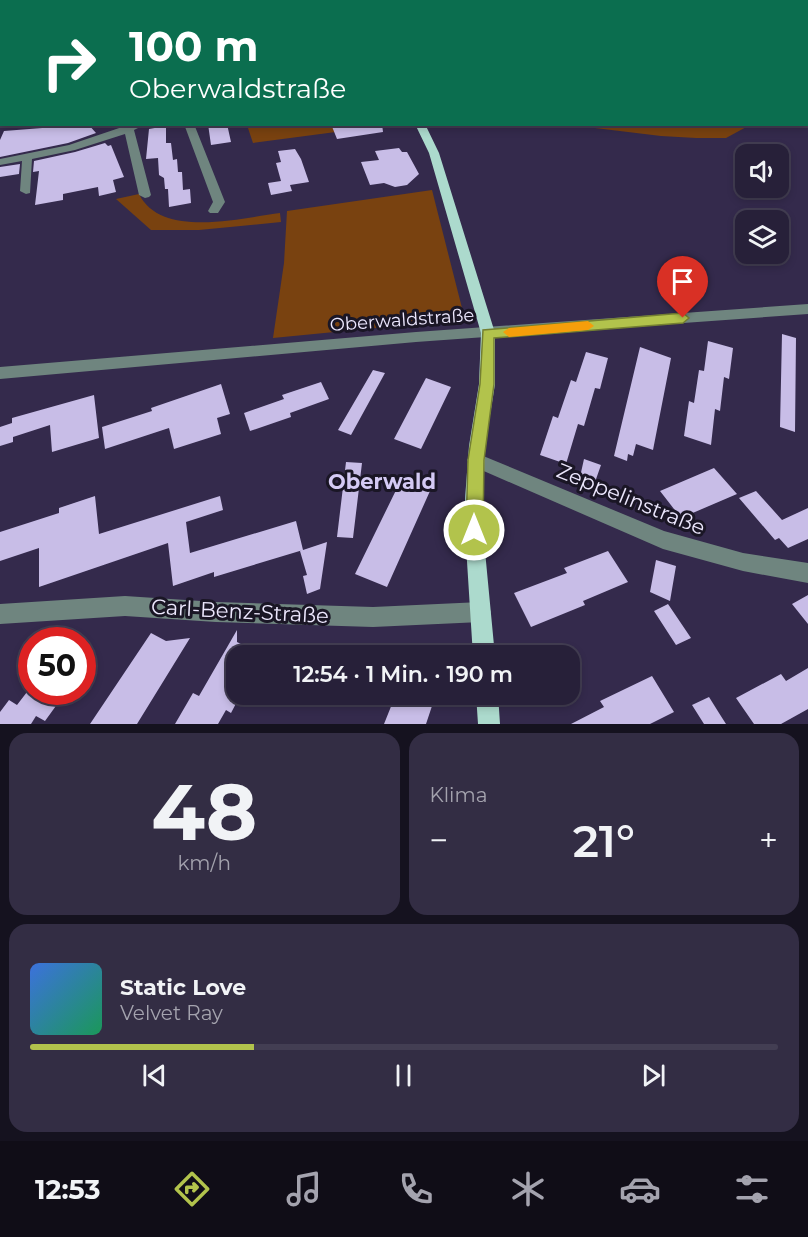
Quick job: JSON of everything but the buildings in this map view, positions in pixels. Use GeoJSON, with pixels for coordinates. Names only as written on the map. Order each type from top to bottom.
{"type":"FeatureCollection","features":[{"type":"Feature","properties":{"kind":"main road"},"geometry":{"type":"LineString","coordinates":[[421,126],[434,153],[488,333],[486,396],[476,460],[474,530],[483,645]]}},
{"type":"Feature","properties":{"kind":"main road"},"geometry":{"type":"LineString","coordinates":[[488,705],[489,724]]}},
{"type":"Feature","properties":{"kind":"street"},"geometry":{"type":"LineString","coordinates":[[0,162],[65,151],[137,126]]}},
{"type":"Feature","properties":{"kind":"street"},"geometry":{"type":"LineString","coordinates":[[190,126],[219,202],[214,211]]}},
{"type":"Feature","properties":{"kind":"street"},"geometry":{"type":"LineString","coordinates":[[129,130],[145,195]]}},
{"type":"Feature","properties":{"kind":"street"},"geometry":{"type":"LineString","coordinates":[[26,191],[27,157]]}},
{"type":"Feature","properties":{"kind":"street","name":"Oberwaldstraße"},"geometry":{"type":"LineString","coordinates":[[0,373],[416,337],[808,309]]}},
{"type":"Feature","properties":{"kind":"street","name":"Zeppelinstraße"},"geometry":{"type":"LineString","coordinates":[[476,460],[663,540],[743,562],[808,573]]}},
{"type":"Feature","properties":{"kind":"street","name":"Carl-Benz-Straße"},"geometry":{"type":"LineString","coordinates":[[0,614],[124,606],[216,612],[373,617],[481,612]]}},
{"type":"Feature","properties":{"kind":"shaded area"},"geometry":{"type":"Polygon","coordinates":[[[247,126],[324,126],[325,128],[381,126],[253,143],[247,126]]]}},
{"type":"Feature","properties":{"kind":"shaded area"},"geometry":{"type":"Polygon","coordinates":[[[578,126],[748,126],[726,138],[661,136],[578,126]]]}},
{"type":"Feature","properties":{"kind":"shaded area"},"geometry":{"type":"Polygon","coordinates":[[[432,190],[462,308],[449,319],[437,322],[273,338],[284,263],[287,211],[432,190]]]}},
{"type":"Feature","properties":{"kind":"shaded area"},"geometry":{"type":"Polygon","coordinates":[[[139,194],[150,208],[165,217],[183,221],[224,221],[280,213],[281,222],[199,230],[151,230],[116,199],[139,194]]]}},
{"type":"Feature","properties":{"kind":"slow traffic"},"geometry":{"type":"LineString","coordinates":[[509,332],[588,326]]}},
{"type":"Feature","properties":{"kind":"district","name":"Oberwald"},"geometry":{"type":"Point","coordinates":[382,481]}},
{"type":"Feature","properties":{"kind":"route"},"geometry":{"type":"LineString","coordinates":[[474,530],[476,460],[485,408],[489,357],[488,333],[683,318]]}}]}
